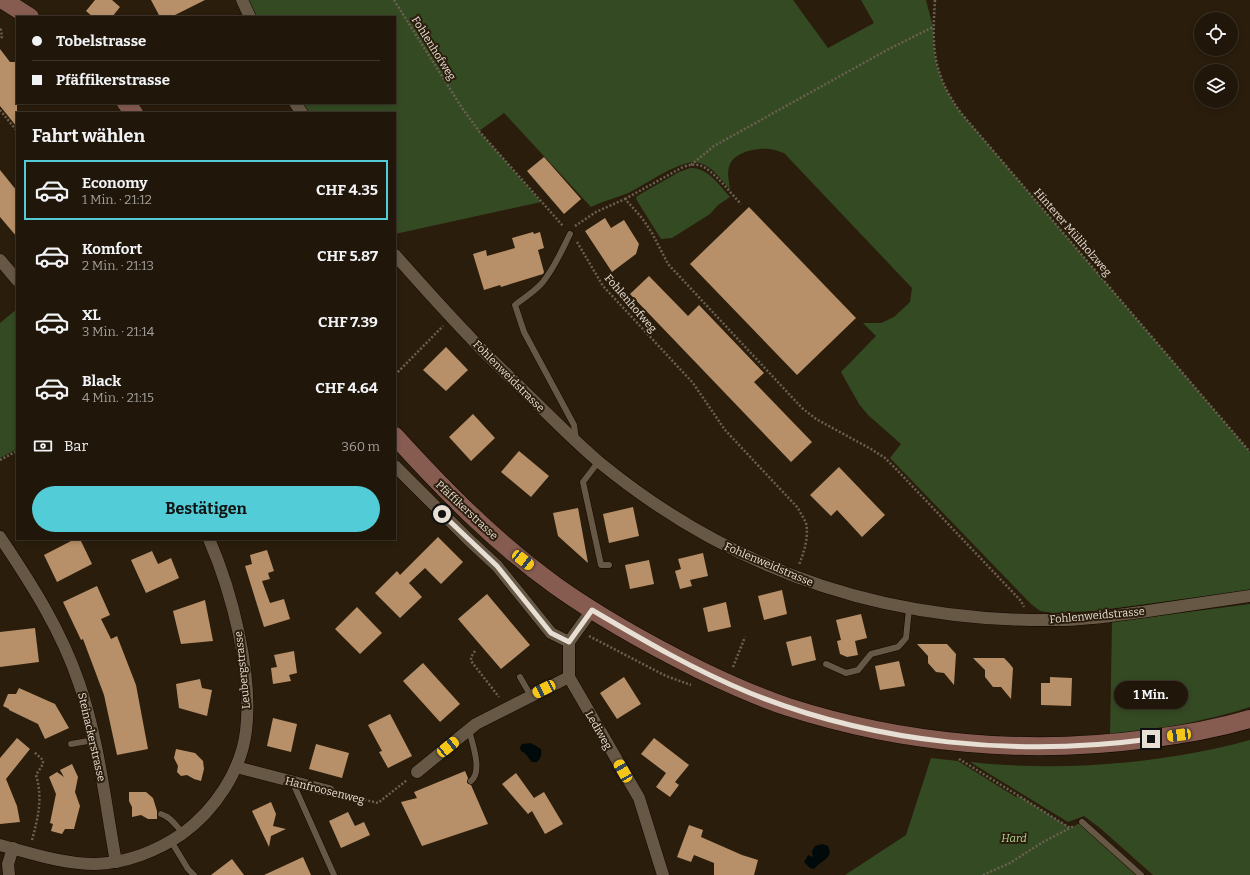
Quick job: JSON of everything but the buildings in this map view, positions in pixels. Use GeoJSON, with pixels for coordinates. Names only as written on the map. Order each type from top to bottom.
{"type":"FeatureCollection","features":[{"type":"Feature","properties":{"kind":"main road"},"geometry":{"type":"LineString","coordinates":[[3,0],[28,16]]}},
{"type":"Feature","properties":{"kind":"main road"},"geometry":{"type":"LineString","coordinates":[[127,104],[133,112]]}},
{"type":"Feature","properties":{"kind":"main road","name":"Pfäffikerstrasse"},"geometry":{"type":"LineString","coordinates":[[396,437],[441,487],[512,552],[556,586],[592,610],[665,653],[749,692],[787,707],[827,718],[899,734],[980,745],[1062,747],[1110,744],[1179,735],[1250,719]]}},
{"type":"Feature","properties":{"kind":"street"},"geometry":{"type":"LineString","coordinates":[[242,0],[250,16]]}},
{"type":"Feature","properties":{"kind":"street","name":"Fohlenweidstrasse"},"geometry":{"type":"LineString","coordinates":[[396,256],[468,336],[599,461],[666,510],[698,531],[730,548],[795,577],[830,589],[909,609],[974,617],[1030,620],[1089,618],[1250,596]]}},
{"type":"Feature","properties":{"kind":"street"},"geometry":{"type":"LineString","coordinates":[[0,260],[16,279]]}},
{"type":"Feature","properties":{"kind":"street"},"geometry":{"type":"LineString","coordinates":[[396,467],[497,566],[551,633],[569,642]]}},
{"type":"Feature","properties":{"kind":"street","name":"Steinackerstrasse"},"geometry":{"type":"LineString","coordinates":[[0,537],[28,578],[55,626],[79,684],[94,740],[116,862]]}},
{"type":"Feature","properties":{"kind":"street","name":"Leubergstrasse"},"geometry":{"type":"LineString","coordinates":[[0,845],[56,860],[75,863],[95,864],[116,862],[154,850],[183,833],[209,810],[229,782],[236,767],[246,732],[247,712],[244,672],[238,628],[209,540]]}},
{"type":"Feature","properties":{"kind":"street"},"geometry":{"type":"LineString","coordinates":[[417,772],[476,724],[569,677],[569,642],[592,610]]}},
{"type":"Feature","properties":{"kind":"street","name":"Lediweg"},"geometry":{"type":"LineString","coordinates":[[569,677],[639,798],[661,874]]}},
{"type":"Feature","properties":{"kind":"street","name":"Hanfroosenweg"},"geometry":{"type":"LineString","coordinates":[[236,767],[329,791]]}},
{"type":"Feature","properties":{"kind":"street"},"geometry":{"type":"LineString","coordinates":[[8,875],[8,864],[13,848]]}},
{"type":"Feature","properties":{"kind":"lane"},"geometry":{"type":"LineString","coordinates":[[569,232],[550,272],[542,283],[514,305],[524,332],[574,425],[576,440]]}},
{"type":"Feature","properties":{"kind":"lane"},"geometry":{"type":"LineString","coordinates":[[599,461],[583,482],[601,566],[609,565]]}},
{"type":"Feature","properties":{"kind":"lane"},"geometry":{"type":"LineString","coordinates":[[826,664],[846,673],[858,670],[871,654],[898,647],[906,638],[909,609]]}},
{"type":"Feature","properties":{"kind":"lane"},"geometry":{"type":"LineString","coordinates":[[520,677],[531,696]]}},
{"type":"Feature","properties":{"kind":"lane"},"geometry":{"type":"LineString","coordinates":[[469,730],[477,768],[476,775],[471,781]]}},
{"type":"Feature","properties":{"kind":"lane"},"geometry":{"type":"LineString","coordinates":[[71,744],[94,740]]}},
{"type":"Feature","properties":{"kind":"lane"},"geometry":{"type":"LineString","coordinates":[[292,781],[334,875]]}},
{"type":"Feature","properties":{"kind":"lane"},"geometry":{"type":"LineString","coordinates":[[161,814],[172,820],[183,833]]}},
{"type":"Feature","properties":{"kind":"lane"},"geometry":{"type":"LineString","coordinates":[[1082,822],[1142,875]]}},
{"type":"Feature","properties":{"kind":"lane"},"geometry":{"type":"LineString","coordinates":[[171,841],[188,869],[194,875]]}},
{"type":"Feature","properties":{"kind":"path","name":"Fohlenhofweg"},"geometry":{"type":"LineString","coordinates":[[394,0],[462,108],[479,131],[580,245],[603,286],[693,383],[725,430],[798,508],[806,522],[807,534],[805,550],[795,577]]}},
{"type":"Feature","properties":{"kind":"path","name":"Hinterer Müliholzweg"},"geometry":{"type":"LineString","coordinates":[[935,0],[933,27],[934,49],[942,83],[950,99],[1250,452]]}},
{"type":"Feature","properties":{"kind":"path"},"geometry":{"type":"LineString","coordinates":[[569,232],[596,212],[625,199],[674,172],[691,165],[714,146],[887,50],[933,27]]}},
{"type":"Feature","properties":{"kind":"path"},"geometry":{"type":"LineString","coordinates":[[0,28],[2,37],[0,38]]}},
{"type":"Feature","properties":{"kind":"path"},"geometry":{"type":"LineString","coordinates":[[0,110],[16,130]]}},
{"type":"Feature","properties":{"kind":"path"},"geometry":{"type":"LineString","coordinates":[[691,165],[701,166],[711,173],[741,204]]}},
{"type":"Feature","properties":{"kind":"path"},"geometry":{"type":"LineString","coordinates":[[625,199],[642,218],[668,264],[802,408],[816,419],[871,449],[898,470],[1021,601],[1030,620]]}},
{"type":"Feature","properties":{"kind":"path"},"geometry":{"type":"LineString","coordinates":[[396,374],[442,328]]}},
{"type":"Feature","properties":{"kind":"path"},"geometry":{"type":"LineString","coordinates":[[0,460],[16,452]]}},
{"type":"Feature","properties":{"kind":"path"},"geometry":{"type":"LineString","coordinates":[[733,667],[745,637]]}},
{"type":"Feature","properties":{"kind":"path"},"geometry":{"type":"LineString","coordinates":[[475,651],[471,657],[473,665],[508,708]]}},
{"type":"Feature","properties":{"kind":"path"},"geometry":{"type":"LineString","coordinates":[[28,852],[39,814],[39,784],[36,775],[43,764],[42,760],[34,752]]}},
{"type":"Feature","properties":{"kind":"path"},"geometry":{"type":"LineString","coordinates":[[957,758],[1070,828]]}},
{"type":"Feature","properties":{"kind":"path","name":"Hanfroosenweg"},"geometry":{"type":"LineString","coordinates":[[329,791],[378,803],[417,772]]}},
{"type":"Feature","properties":{"kind":"path"},"geometry":{"type":"LineString","coordinates":[[983,875],[1010,863],[1043,842],[1082,822]]}},
{"type":"Feature","properties":{"kind":"green space"},"geometry":{"type":"Polygon","coordinates":[[[242,0],[793,0],[828,48],[874,23],[861,0],[926,0],[933,27],[937,66],[947,91],[961,113],[1250,452],[1250,590],[1094,611],[1053,613],[1040,611],[1031,604],[890,458],[901,444],[868,415],[859,404],[841,372],[876,336],[863,323],[881,323],[894,317],[910,302],[912,288],[784,153],[773,149],[764,149],[752,150],[740,154],[731,162],[728,169],[730,189],[709,167],[693,162],[674,168],[628,193],[591,207],[504,113],[479,131],[541,202],[396,234],[396,112],[301,112],[296,104],[396,104],[396,16],[250,16],[242,0]]]}},
{"type":"Feature","properties":{"kind":"green space"},"geometry":{"type":"Polygon","coordinates":[[[690,168],[702,170],[708,174],[730,197],[718,205],[710,214],[672,238],[661,239],[636,199],[637,196],[679,172],[690,168]]]}},
{"type":"Feature","properties":{"kind":"green space"},"geometry":{"type":"Polygon","coordinates":[[[16,310],[16,450],[0,458],[0,323],[16,310]]]}},
{"type":"Feature","properties":{"kind":"green space"},"geometry":{"type":"Polygon","coordinates":[[[1250,604],[1250,707],[1198,721],[1110,735],[1112,622],[1250,604]]]}},
{"type":"Feature","properties":{"kind":"green space"},"geometry":{"type":"Polygon","coordinates":[[[1250,740],[1250,875],[1153,875],[1100,828],[1084,816],[1068,822],[970,762],[1039,766],[1111,764],[1182,755],[1250,740]]]}},
{"type":"Feature","properties":{"kind":"green space","name":"Hard"},"geometry":{"type":"Polygon","coordinates":[[[931,758],[958,761],[1016,797],[1019,796],[1070,828],[1082,822],[1141,875],[845,875],[906,835],[931,758]]]}},
{"type":"Feature","properties":{"kind":"shaded area"},"geometry":{"type":"Polygon","coordinates":[[[531,743],[541,749],[541,756],[537,762],[532,762],[525,753],[521,751],[520,747],[522,744],[531,743]]]}},
{"type":"Feature","properties":{"kind":"shaded area"},"geometry":{"type":"Polygon","coordinates":[[[822,844],[828,846],[828,857],[814,869],[810,868],[804,862],[808,855],[813,857],[812,851],[815,846],[822,844]]]}},
{"type":"Feature","properties":{"kind":"route"},"geometry":{"type":"LineString","coordinates":[[442,514],[497,566],[551,633],[569,642],[592,610],[665,653],[749,692],[787,707],[861,727],[899,734],[980,745],[1062,747],[1110,744],[1151,739]]}}]}
